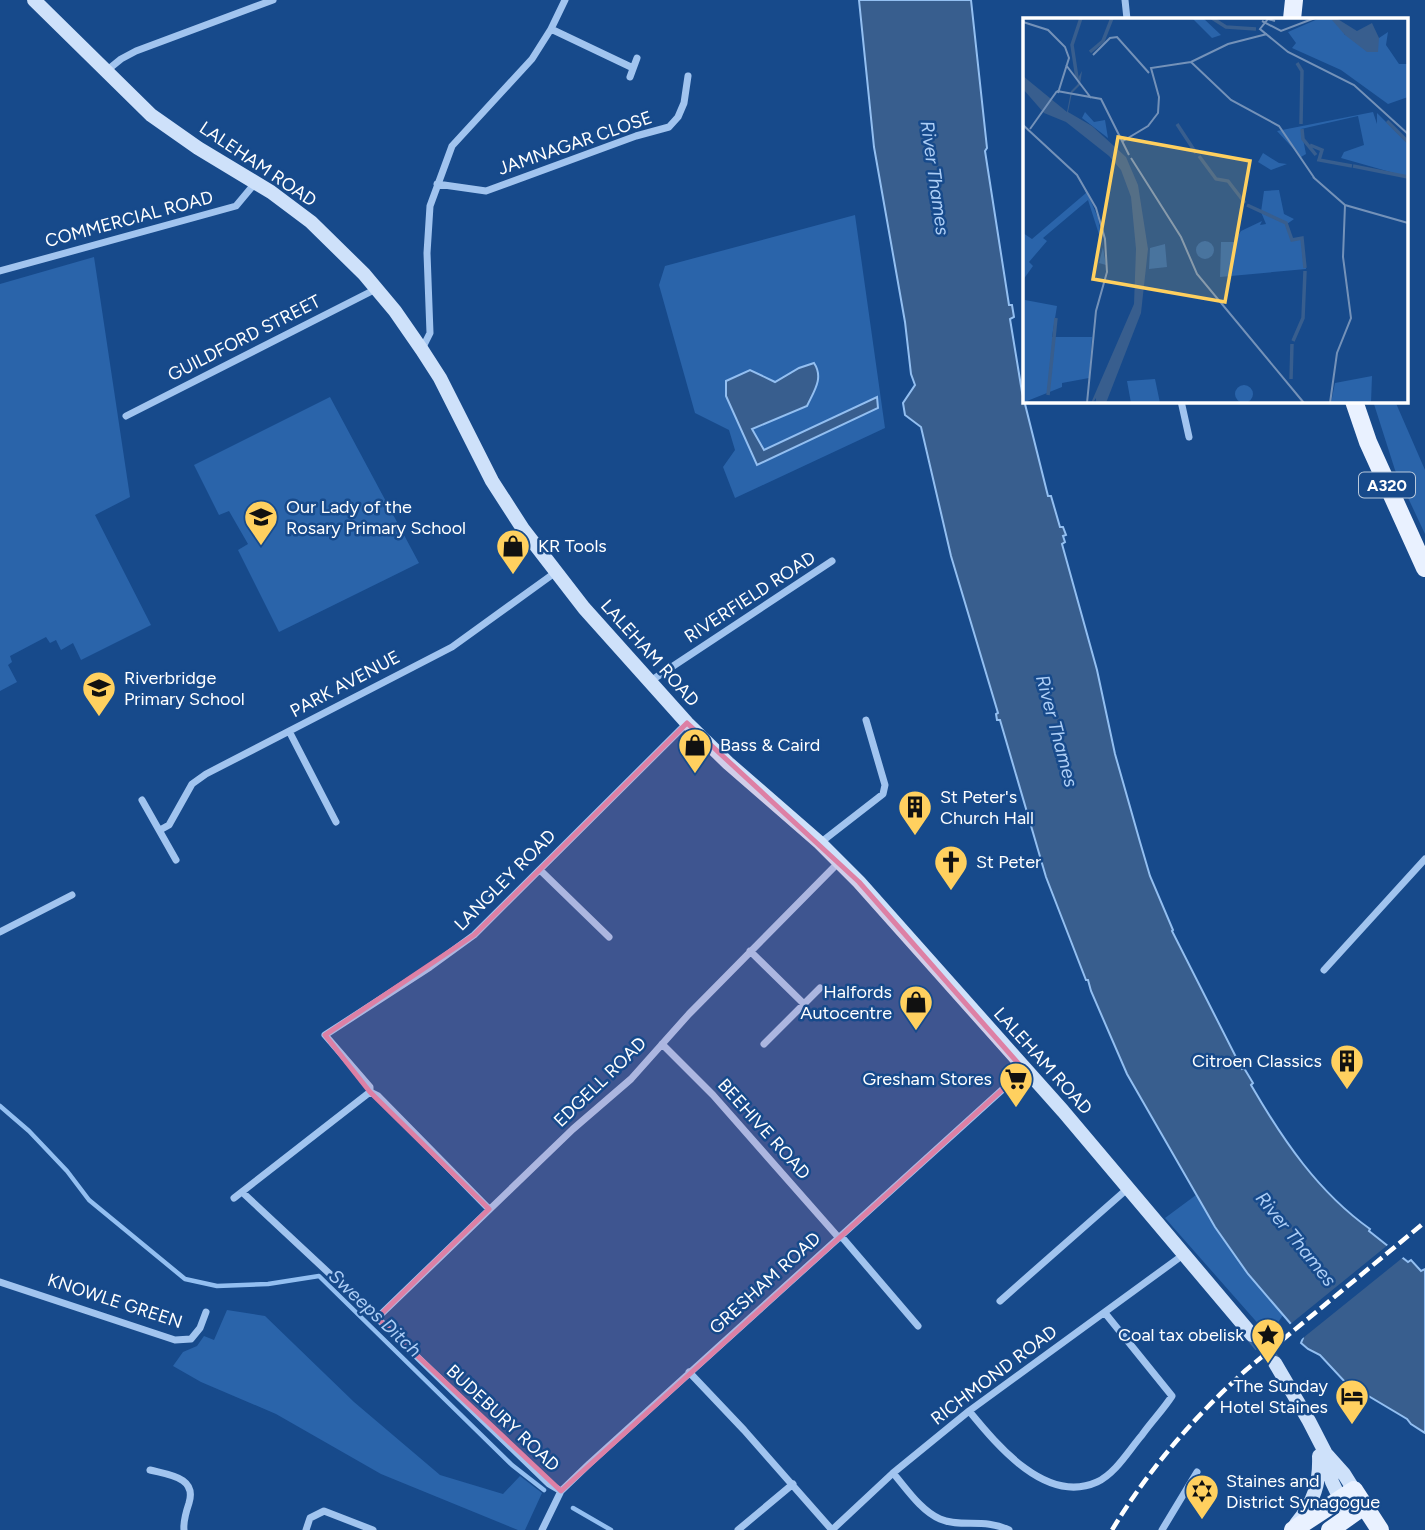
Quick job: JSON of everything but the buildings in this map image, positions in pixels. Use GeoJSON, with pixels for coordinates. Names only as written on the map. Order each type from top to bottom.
{"type":"FeatureCollection","features":[{"type":"Feature","properties":{"kind":"main road","name":"LALEHAM ROAD"},"geometry":{"type":"LineString","coordinates":[[34,0],[151,115],[198,148],[256,182],[311,222],[340,248],[376,288],[422,350],[440,378],[492,481],[584,608],[687,723],[839,862],[1063,1111],[1252,1335]]}},
{"type":"Feature","properties":{"kind":"main road"},"geometry":{"type":"LineString","coordinates":[[1292,18],[1293,0]]}},
{"type":"Feature","properties":{"kind":"main road","name":"A320"},"geometry":{"type":"LineString","coordinates":[[1354,402],[1368,442],[1425,568]]}},
{"type":"Feature","properties":{"kind":"main road"},"geometry":{"type":"LineString","coordinates":[[1275,1363],[1326,1454],[1345,1474],[1353,1524]]}},
{"type":"Feature","properties":{"kind":"main road"},"geometry":{"type":"LineString","coordinates":[[1292,1530],[1309,1507],[1318,1485],[1318,1440]]}},
{"type":"Feature","properties":{"kind":"main road"},"geometry":{"type":"LineString","coordinates":[[1292,1530],[1347,1494]]}},
{"type":"Feature","properties":{"kind":"main road"},"geometry":{"type":"LineString","coordinates":[[1347,1494],[1364,1506],[1380,1530]]}},
{"type":"Feature","properties":{"kind":"main road"},"geometry":{"type":"LineString","coordinates":[[1330,1530],[1353,1524],[1364,1506]]}},
{"type":"Feature","properties":{"kind":"street"},"geometry":{"type":"LineString","coordinates":[[105,72],[136,51],[273,0]]}},
{"type":"Feature","properties":{"kind":"street"},"geometry":{"type":"LineString","coordinates":[[422,350],[430,333],[427,253],[430,206],[452,146],[532,59],[565,0]]}},
{"type":"Feature","properties":{"kind":"street"},"geometry":{"type":"LineString","coordinates":[[1125,0],[1127,18]]}},
{"type":"Feature","properties":{"kind":"street"},"geometry":{"type":"LineString","coordinates":[[551,29],[633,68]]}},
{"type":"Feature","properties":{"kind":"street"},"geometry":{"type":"LineString","coordinates":[[630,78],[637,58]]}},
{"type":"Feature","properties":{"kind":"street","name":"JAMNAGAR CLOSE"},"geometry":{"type":"LineString","coordinates":[[437,184],[486,191],[636,136],[669,127],[678,117],[684,103],[688,76]]}},
{"type":"Feature","properties":{"kind":"street","name":"COMMERCIAL ROAD"},"geometry":{"type":"LineString","coordinates":[[0,271],[236,206],[256,182]]}},
{"type":"Feature","properties":{"kind":"street","name":"GUILDFORD STREET"},"geometry":{"type":"LineString","coordinates":[[126,416],[376,288]]}},
{"type":"Feature","properties":{"kind":"street"},"geometry":{"type":"LineString","coordinates":[[1181,402],[1189,436]]}},
{"type":"Feature","properties":{"kind":"street","name":"RIVERFIELD ROAD"},"geometry":{"type":"LineString","coordinates":[[649,682],[832,561]]}},
{"type":"Feature","properties":{"kind":"street","name":"PARK AVENUE"},"geometry":{"type":"LineString","coordinates":[[160,830],[169,825],[192,784],[206,774],[452,647],[556,572]]}},
{"type":"Feature","properties":{"kind":"street"},"geometry":{"type":"LineString","coordinates":[[820,843],[883,794],[885,785],[866,720]]}},
{"type":"Feature","properties":{"kind":"street","name":"LANGLEY ROAD"},"geometry":{"type":"LineString","coordinates":[[370,1092],[370,1087],[325,1035],[474,935],[687,723]]}},
{"type":"Feature","properties":{"kind":"street"},"geometry":{"type":"LineString","coordinates":[[289,732],[336,821]]}},
{"type":"Feature","properties":{"kind":"street"},"geometry":{"type":"LineString","coordinates":[[142,800],[176,860]]}},
{"type":"Feature","properties":{"kind":"street"},"geometry":{"type":"LineString","coordinates":[[1324,970],[1425,859]]}},
{"type":"Feature","properties":{"kind":"street","name":"EDGELL ROAD"},"geometry":{"type":"LineString","coordinates":[[377,1318],[573,1129],[631,1079],[750,951],[839,862]]}},
{"type":"Feature","properties":{"kind":"street"},"geometry":{"type":"LineString","coordinates":[[540,870],[609,937]]}},
{"type":"Feature","properties":{"kind":"street"},"geometry":{"type":"LineString","coordinates":[[0,932],[72,895]]}},
{"type":"Feature","properties":{"kind":"street"},"geometry":{"type":"LineString","coordinates":[[750,951],[804,1004]]}},
{"type":"Feature","properties":{"kind":"street"},"geometry":{"type":"LineString","coordinates":[[764,1044],[820,988]]}},
{"type":"Feature","properties":{"kind":"street","name":"BEEHIVE ROAD"},"geometry":{"type":"LineString","coordinates":[[662,1044],[713,1095],[918,1326]]}},
{"type":"Feature","properties":{"kind":"street","name":"GRESHAM ROAD"},"geometry":{"type":"LineString","coordinates":[[542,1530],[561,1491],[1024,1070]]}},
{"type":"Feature","properties":{"kind":"street"},"geometry":{"type":"LineString","coordinates":[[234,1198],[370,1092],[378,1096],[489,1209]]}},
{"type":"Feature","properties":{"kind":"street"},"geometry":{"type":"LineString","coordinates":[[1000,1301],[1127,1189]]}},
{"type":"Feature","properties":{"kind":"street","name":"BUDEBURY ROAD"},"geometry":{"type":"LineString","coordinates":[[242,1192],[540,1476],[561,1491]]}},
{"type":"Feature","properties":{"kind":"street","name":"RICHMOND ROAD"},"geometry":{"type":"LineString","coordinates":[[689,1372],[832,1530],[893,1473],[969,1411],[1183,1255]]}},
{"type":"Feature","properties":{"kind":"street","name":"KNOWLE GREEN"},"geometry":{"type":"LineString","coordinates":[[0,1282],[175,1340],[188,1340],[194,1336],[206,1312]]}},
{"type":"Feature","properties":{"kind":"street"},"geometry":{"type":"LineString","coordinates":[[969,1411],[991,1438],[1020,1465],[1041,1478],[1073,1486],[1102,1479],[1125,1455],[1172,1396],[1105,1312]]}},
{"type":"Feature","properties":{"kind":"street"},"geometry":{"type":"LineString","coordinates":[[150,1470],[183,1479],[189,1484],[191,1497],[184,1530]]}},
{"type":"Feature","properties":{"kind":"street"},"geometry":{"type":"LineString","coordinates":[[1162,1530],[1197,1472]]}},
{"type":"Feature","properties":{"kind":"street"},"geometry":{"type":"LineString","coordinates":[[893,1473],[918,1502],[940,1519],[996,1524],[1009,1530]]}},
{"type":"Feature","properties":{"kind":"street"},"geometry":{"type":"LineString","coordinates":[[738,1530],[793,1484]]}},
{"type":"Feature","properties":{"kind":"street"},"geometry":{"type":"LineString","coordinates":[[306,1530],[310,1518],[324,1511],[373,1530]]}},
{"type":"Feature","properties":{"kind":"highlighted area"},"geometry":{"type":"Polygon","coordinates":[[[687,723],[859,882],[1024,1070],[561,1491],[377,1318],[489,1209],[370,1092],[325,1035],[474,935],[687,723]]]}},
{"type":"Feature","properties":{"kind":"shaded area"},"geometry":{"type":"Polygon","coordinates":[[[855,215],[885,428],[735,498],[723,467],[735,450],[729,430],[695,413],[659,285],[665,266],[855,215]]]}},
{"type":"Feature","properties":{"kind":"shaded area"},"geometry":{"type":"Polygon","coordinates":[[[94,257],[130,497],[95,515],[151,625],[81,660],[73,643],[61,650],[56,640],[50,643],[46,637],[10,656],[12,662],[8,665],[17,682],[0,691],[0,284],[94,257]]]}},
{"type":"Feature","properties":{"kind":"shaded area"},"geometry":{"type":"Polygon","coordinates":[[[330,397],[419,563],[279,632],[238,550],[248,544],[229,511],[219,515],[194,465],[330,397]]]}},
{"type":"Feature","properties":{"kind":"shaded area"},"geometry":{"type":"Polygon","coordinates":[[[1373,402],[1395,402],[1425,470],[1425,534],[1395,470],[1373,402]]]}},
{"type":"Feature","properties":{"kind":"shaded area"},"geometry":{"type":"Polygon","coordinates":[[[1196,1195],[1237,1257],[1283,1315],[1269,1336],[1165,1218],[1196,1195]]]}},
{"type":"Feature","properties":{"kind":"shaded area"},"geometry":{"type":"Polygon","coordinates":[[[227,1310],[265,1316],[354,1402],[440,1475],[503,1494],[520,1476],[542,1493],[525,1530],[518,1530],[381,1474],[276,1414],[201,1382],[173,1366],[183,1352],[197,1346],[204,1336],[214,1340],[227,1310]]]}},
{"type":"Feature","properties":{"kind":"water","name":"River Thames"},"geometry":{"type":"Polygon","coordinates":[[[859,0],[971,0],[987,148],[985,151],[1009,305],[1012,305],[1014,317],[1010,319],[1023,402],[1048,496],[1051,496],[1060,527],[1063,527],[1066,535],[1063,536],[1065,542],[1062,544],[1097,670],[1115,754],[1150,876],[1172,931],[1242,1069],[1244,1068],[1253,1083],[1251,1085],[1289,1145],[1318,1182],[1370,1229],[1369,1231],[1408,1262],[1411,1260],[1421,1271],[1425,1269],[1425,1433],[1407,1419],[1345,1382],[1320,1355],[1301,1343],[1303,1338],[1248,1274],[1215,1227],[1127,1074],[1086,980],[1046,877],[1000,720],[997,720],[998,713],[951,556],[921,427],[905,415],[903,403],[915,385],[874,147],[859,0]]]}},
{"type":"Feature","properties":{"kind":"water"},"geometry":{"type":"Polygon","coordinates":[[[814,363],[818,379],[807,406],[752,429],[764,450],[877,397],[878,408],[757,465],[726,396],[726,381],[750,370],[775,382],[814,363]]]}},
{"type":"Feature","properties":{"kind":"pier"},"geometry":{"type":"Polygon","coordinates":[[[1389,1244],[1406,1255],[1298,1342],[1299,1338],[1288,1326],[1389,1244]]]}},
{"type":"Feature","properties":{"kind":"waterway","name":"Sweeps Ditch"},"geometry":{"type":"LineString","coordinates":[[0,1106],[29,1131],[67,1171],[89,1200],[185,1279],[217,1286],[268,1284],[319,1276],[512,1465],[544,1490]]}},
{"type":"Feature","properties":{"kind":"waterway","name":"Sweeps Ditch"},"geometry":{"type":"LineString","coordinates":[[573,1508],[611,1530]]}},
{"type":"Feature","properties":{"kind":"tunnel"},"geometry":{"type":"LineString","coordinates":[[1252,1335],[1275,1363]]}},
{"type":"Feature","properties":{"kind":"railway"},"geometry":{"type":"LineString","coordinates":[[1112,1530],[1157,1465],[1227,1388],[1425,1222]]}},
{"type":"Feature","properties":{"kind":"place","name":"Our Lady of the Rosary Primary School"},"geometry":{"type":"Point","coordinates":[261,547]}},
{"type":"Feature","properties":{"kind":"place","name":"KR Tools"},"geometry":{"type":"Point","coordinates":[513,576]}},
{"type":"Feature","properties":{"kind":"place","name":"Riverbridge Primary School"},"geometry":{"type":"Point","coordinates":[99,718]}},
{"type":"Feature","properties":{"kind":"place","name":"Bass & Caird"},"geometry":{"type":"Point","coordinates":[695,775]}},
{"type":"Feature","properties":{"kind":"place","name":"St Peter's Church Hall"},"geometry":{"type":"Point","coordinates":[915,837]}},
{"type":"Feature","properties":{"kind":"place","name":"St Peter"},"geometry":{"type":"Point","coordinates":[951,892]}},
{"type":"Feature","properties":{"kind":"place","name":"Halfords Autocentre"},"geometry":{"type":"Point","coordinates":[916,1032]}},
{"type":"Feature","properties":{"kind":"place","name":"Citroen Classics"},"geometry":{"type":"Point","coordinates":[1347,1091]}},
{"type":"Feature","properties":{"kind":"place","name":"Gresham Stores"},"geometry":{"type":"Point","coordinates":[1016,1109]}},
{"type":"Feature","properties":{"kind":"place","name":"Coal tax obelisk"},"geometry":{"type":"Point","coordinates":[1268,1365]}},
{"type":"Feature","properties":{"kind":"place","name":"The Sunday Hotel Staines"},"geometry":{"type":"Point","coordinates":[1352,1426]}},
{"type":"Feature","properties":{"kind":"place","name":"Staines and District Synagogue"},"geometry":{"type":"Point","coordinates":[1202,1521]}}]}
